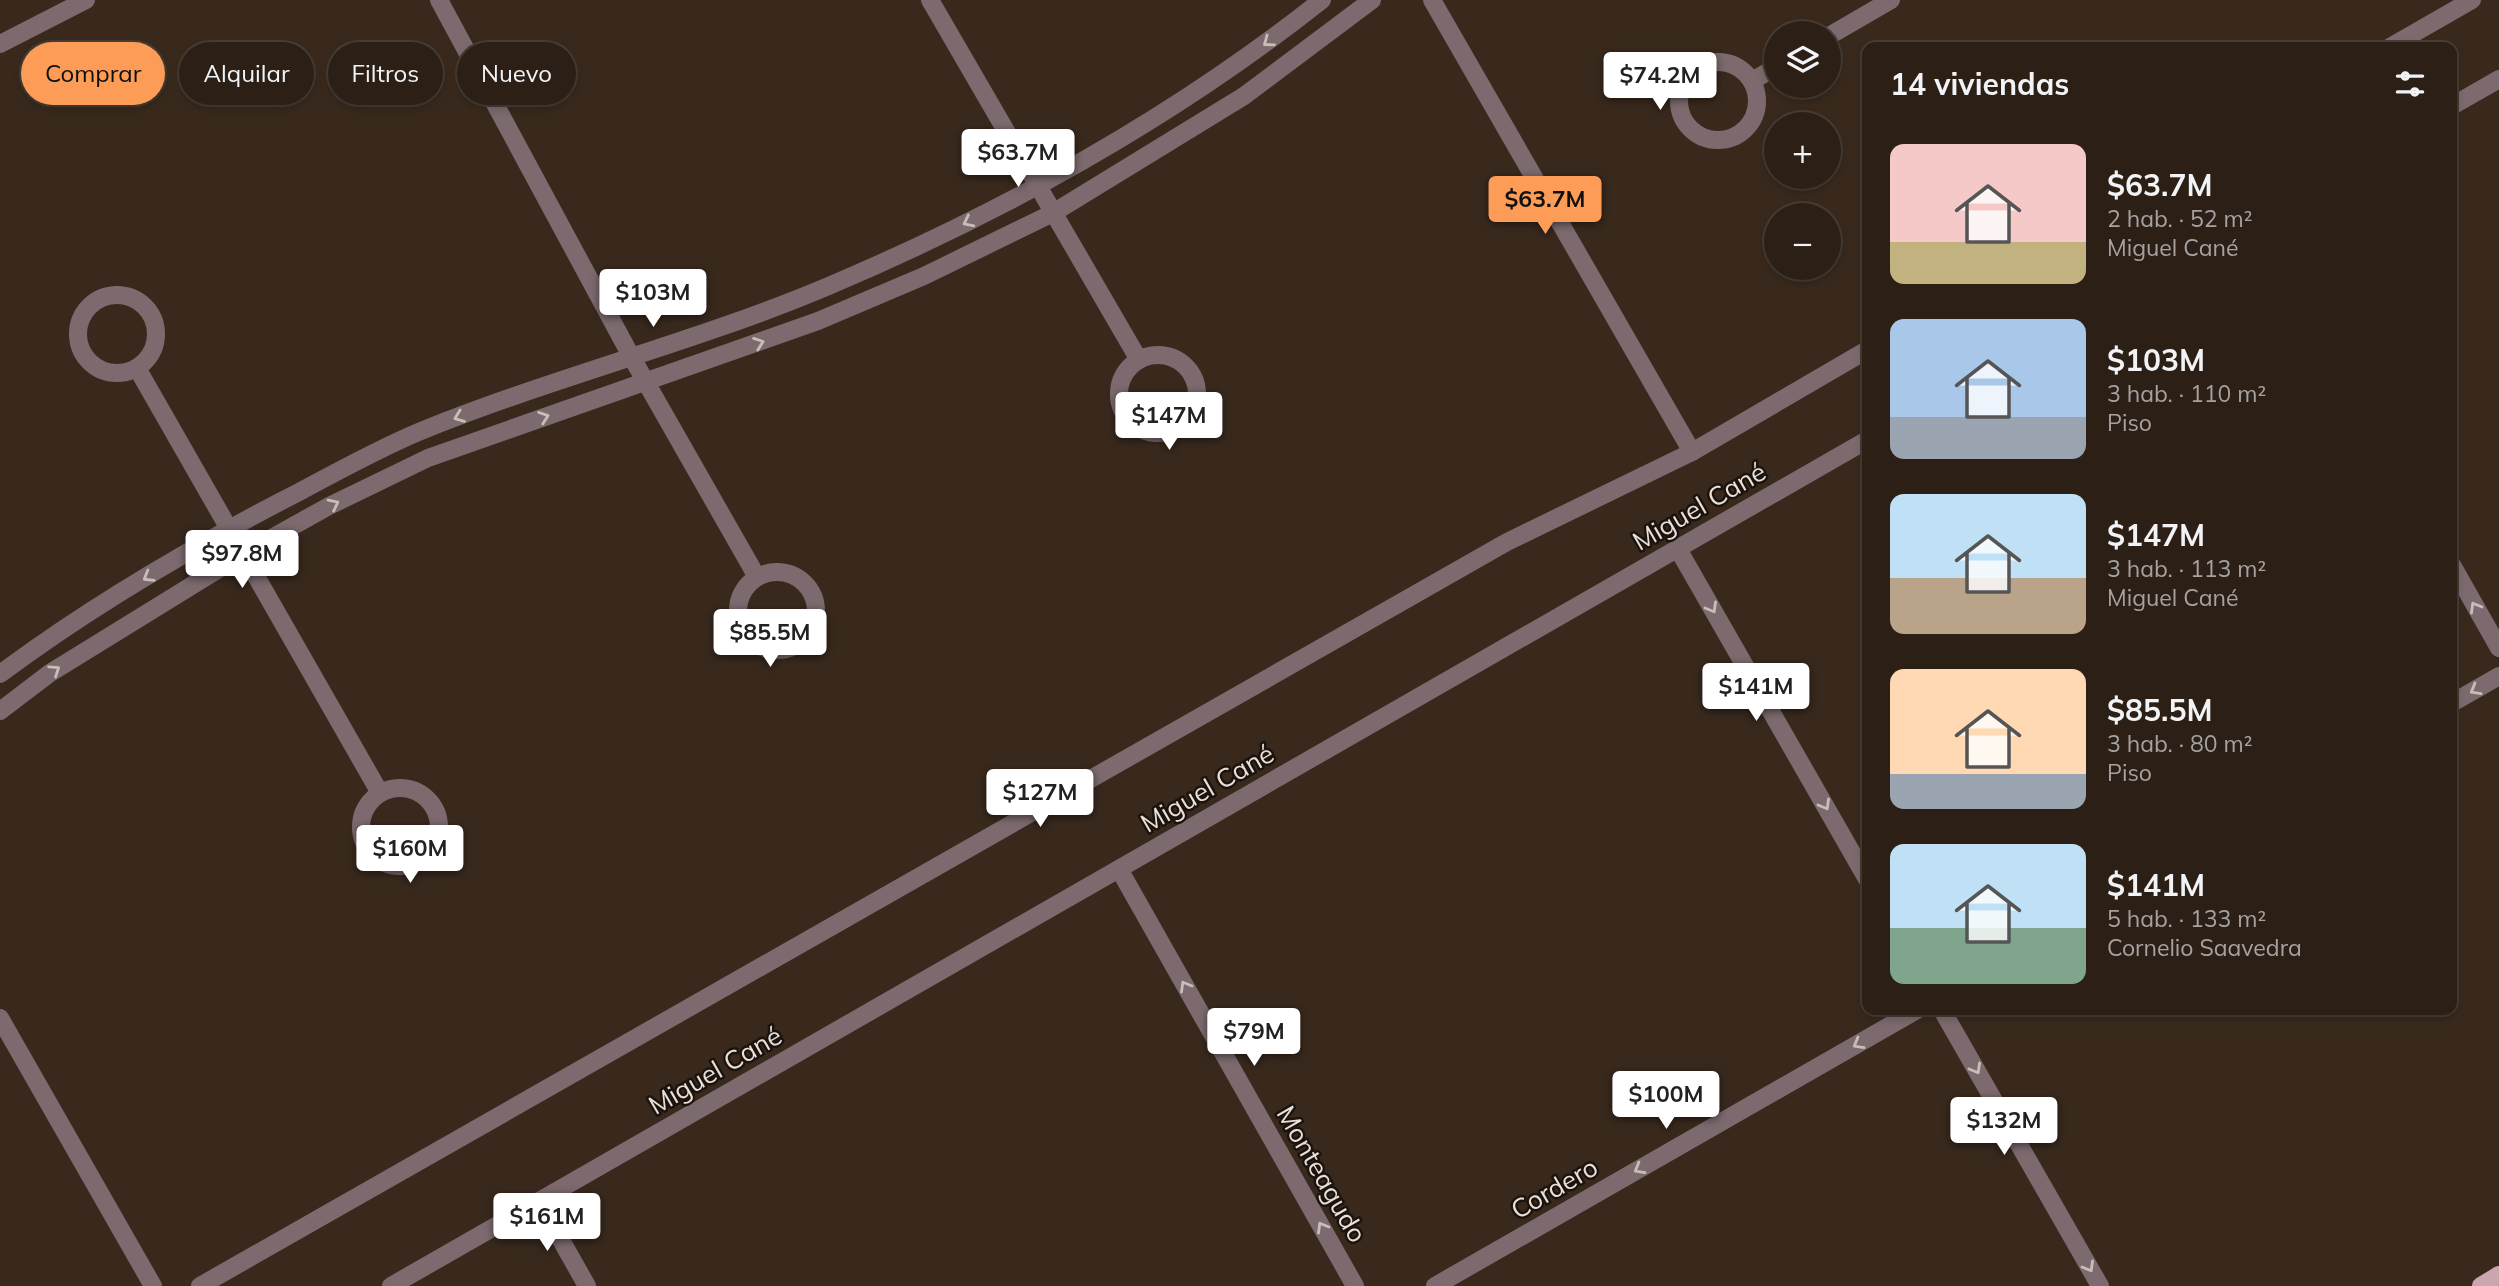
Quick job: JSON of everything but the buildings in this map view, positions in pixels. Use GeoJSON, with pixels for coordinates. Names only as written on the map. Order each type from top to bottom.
{"type":"FeatureCollection","features":[{"type":"Feature","properties":{"kind":"main road"},"geometry":{"type":"LineString","coordinates":[[2481,1286],[2499,1275]]}},
{"type":"Feature","properties":{"kind":"street"},"geometry":{"type":"LineString","coordinates":[[0,44],[86,0]]}},
{"type":"Feature","properties":{"kind":"street"},"geometry":{"type":"LineString","coordinates":[[439,0],[631,356],[757,577]]}},
{"type":"Feature","properties":{"kind":"street"},"geometry":{"type":"LineString","coordinates":[[930,0],[1139,360]]}},
{"type":"Feature","properties":{"kind":"street"},"geometry":{"type":"LineString","coordinates":[[0,674],[45,641],[228,528],[418,432],[631,356],[719,328],[828,286],[927,243],[1039,187],[1234,68],[1322,0]]}},
{"type":"Feature","properties":{"kind":"street"},"geometry":{"type":"LineString","coordinates":[[0,711],[50,673],[243,554],[329,506],[428,458],[818,321],[924,276],[1053,213],[1244,96],[1372,0]]}},
{"type":"Feature","properties":{"kind":"street"},"geometry":{"type":"LineString","coordinates":[[1432,0],[1692,452]]}},
{"type":"Feature","properties":{"kind":"street"},"geometry":{"type":"LineString","coordinates":[[1841,26],[1864,7],[1891,0]]}},
{"type":"Feature","properties":{"kind":"street"},"geometry":{"type":"LineString","coordinates":[[2397,42],[2443,7],[2472,0]]}},
{"type":"Feature","properties":{"kind":"street"},"geometry":{"type":"LineString","coordinates":[[1722,62],[1744,71],[1752,81],[1757,94],[1757,108],[1744,131],[1732,138],[1718,141],[1705,139],[1693,132],[1684,122],[1678,97],[1681,85],[1697,67],[1722,62]]}},
{"type":"Feature","properties":{"kind":"street"},"geometry":{"type":"LineString","coordinates":[[1752,81],[1764,74]]}},
{"type":"Feature","properties":{"kind":"street"},"geometry":{"type":"LineString","coordinates":[[2457,103],[2499,79]]}},
{"type":"Feature","properties":{"kind":"street"},"geometry":{"type":"LineString","coordinates":[[108,296],[133,298],[143,304],[151,314],[157,338],[147,360],[137,369],[125,374],[111,374],[98,369],[80,349],[77,335],[79,322],[96,300],[108,296]]}},
{"type":"Feature","properties":{"kind":"street"},"geometry":{"type":"LineString","coordinates":[[200,1286],[1507,542],[1692,452],[1862,353]]}},
{"type":"Feature","properties":{"kind":"street"},"geometry":{"type":"LineString","coordinates":[[1151,355],[1166,355],[1189,369],[1196,381],[1196,407],[1189,419],[1178,428],[1167,433],[1142,430],[1124,414],[1119,402],[1119,390],[1129,367],[1139,360],[1151,355]]}},
{"type":"Feature","properties":{"kind":"street"},"geometry":{"type":"LineString","coordinates":[[137,369],[380,793]]}},
{"type":"Feature","properties":{"kind":"street","name":"Miguel Cané"},"geometry":{"type":"LineString","coordinates":[[391,1286],[1862,443]]}},
{"type":"Feature","properties":{"kind":"street"},"geometry":{"type":"LineString","coordinates":[[1678,549],[1862,870]]}},
{"type":"Feature","properties":{"kind":"street"},"geometry":{"type":"LineString","coordinates":[[781,571],[804,582],[811,591],[816,603],[813,627],[797,645],[783,650],[770,650],[757,645],[746,636],[739,624],[737,611],[740,597],[747,585],[757,577],[781,571]]}},
{"type":"Feature","properties":{"kind":"street"},"geometry":{"type":"LineString","coordinates":[[2457,574],[2499,648]]}},
{"type":"Feature","properties":{"kind":"street"},"geometry":{"type":"LineString","coordinates":[[2457,701],[2499,676]]}},
{"type":"Feature","properties":{"kind":"street"},"geometry":{"type":"LineString","coordinates":[[394,788],[407,788],[420,793],[430,802],[437,814],[440,827],[437,841],[430,853],[420,862],[396,866],[383,863],[366,846],[361,835],[363,811],[380,793],[394,788]]}},
{"type":"Feature","properties":{"kind":"street","name":"Monteagudo"},"geometry":{"type":"LineString","coordinates":[[1119,869],[1355,1286]]}},
{"type":"Feature","properties":{"kind":"street","name":"Cordero"},"geometry":{"type":"LineString","coordinates":[[1435,1286],[1908,1015]]}},
{"type":"Feature","properties":{"kind":"street"},"geometry":{"type":"LineString","coordinates":[[1945,1015],[2100,1286]]}},
{"type":"Feature","properties":{"kind":"street"},"geometry":{"type":"LineString","coordinates":[[0,1018],[153,1286]]}},
{"type":"Feature","properties":{"kind":"street"},"geometry":{"type":"LineString","coordinates":[[539,1201],[587,1286]]}}]}
